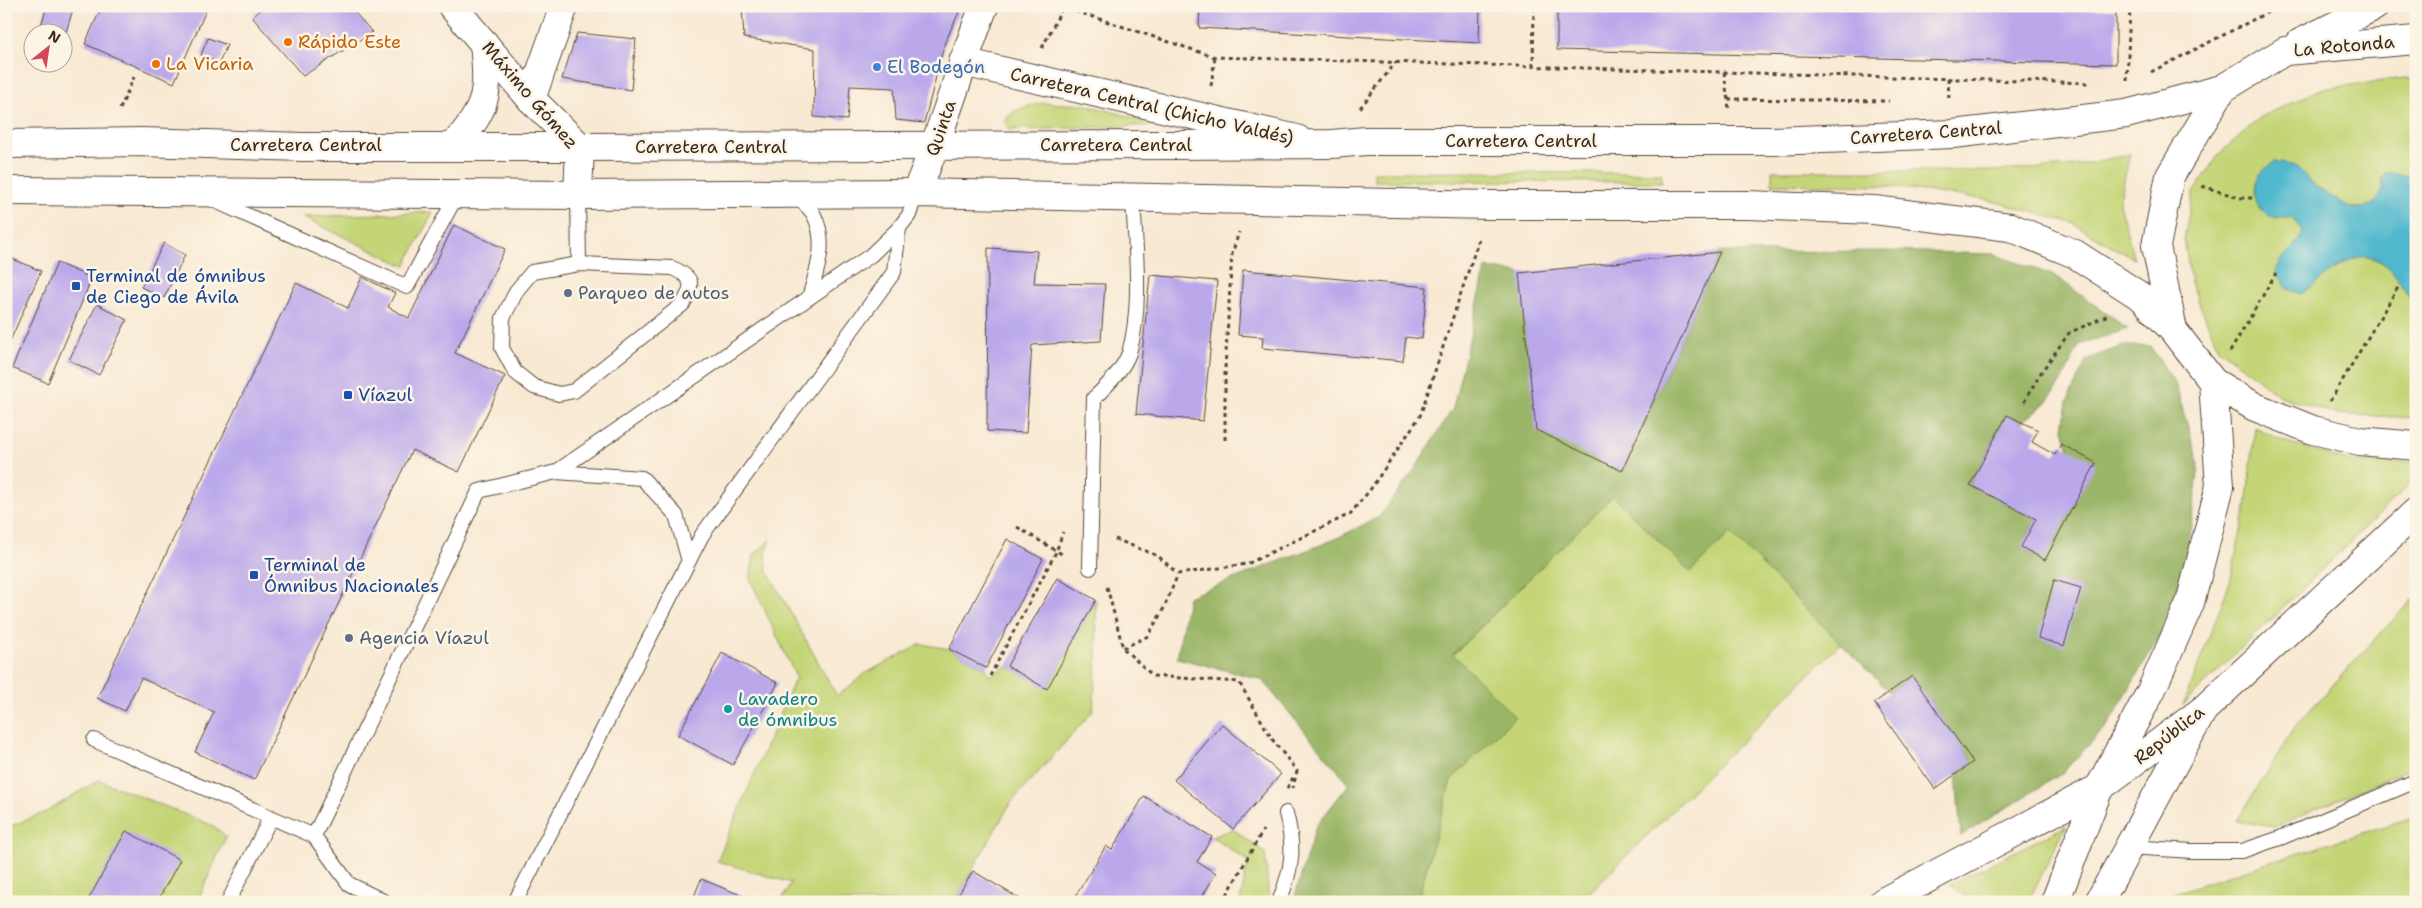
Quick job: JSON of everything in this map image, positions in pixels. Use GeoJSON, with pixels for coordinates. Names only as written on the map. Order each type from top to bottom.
{"type":"FeatureCollection","features":[{"type":"Feature","properties":{"kind":"main road","name":"Máximo Gómez"},"geometry":{"type":"LineString","coordinates":[[452,6],[531,99],[580,148],[578,195]]}},
{"type":"Feature","properties":{"kind":"main road"},"geometry":{"type":"LineString","coordinates":[[531,99],[564,6]]}},
{"type":"Feature","properties":{"kind":"main road","name":"Quinta"},"geometry":{"type":"LineString","coordinates":[[916,193],[936,146],[963,62],[984,6]]}},
{"type":"Feature","properties":{"kind":"main road"},"geometry":{"type":"LineString","coordinates":[[2285,51],[2374,6]]}},
{"type":"Feature","properties":{"kind":"main road","name":"La Rotonda"},"geometry":{"type":"LineString","coordinates":[[2416,40],[2285,51],[2222,89],[2170,176],[2156,246],[2173,330],[2214,382],[2255,407],[2314,430],[2360,441],[2416,446]]}},
{"type":"Feature","properties":{"kind":"main road"},"geometry":{"type":"LineString","coordinates":[[453,146],[469,128],[482,107],[488,80],[484,43]]}},
{"type":"Feature","properties":{"kind":"main road","name":"Carretera Central (Chicho Valdés)"},"geometry":{"type":"LineString","coordinates":[[963,62],[1322,143]]}},
{"type":"Feature","properties":{"kind":"main road","name":"Carretera Central"},"geometry":{"type":"LineString","coordinates":[[6,144],[142,142],[303,147],[453,146],[580,148],[1322,143],[1366,141],[1772,141],[1953,134],[2126,114],[2222,89]]}},
{"type":"Feature","properties":{"kind":"main road"},"geometry":{"type":"LineString","coordinates":[[6,191],[578,195],[793,192],[916,193],[1133,196],[1490,205],[1748,205],[1874,210],[2010,227],[2075,254],[2143,298],[2173,330]]}},
{"type":"Feature","properties":{"kind":"main road"},"geometry":{"type":"LineString","coordinates":[[2054,902],[2099,788],[2151,691],[2190,603],[2220,486],[2214,382]]}},
{"type":"Feature","properties":{"kind":"main road","name":"República"},"geometry":{"type":"LineString","coordinates":[[1883,902],[2099,788],[2203,710],[2416,512]]}},
{"type":"Feature","properties":{"kind":"main road"},"geometry":{"type":"LineString","coordinates":[[2099,902],[2203,710]]}},
{"type":"Feature","properties":{"kind":"lane"},"geometry":{"type":"LineString","coordinates":[[196,192],[407,288],[458,193]]}},
{"type":"Feature","properties":{"kind":"lane"},"geometry":{"type":"LineString","coordinates":[[793,192],[813,214],[822,241],[819,263],[809,298]]}},
{"type":"Feature","properties":{"kind":"lane"},"geometry":{"type":"LineString","coordinates":[[556,472],[871,255],[899,228],[909,215],[916,193]]}},
{"type":"Feature","properties":{"kind":"lane"},"geometry":{"type":"LineString","coordinates":[[578,195],[579,264]]}},
{"type":"Feature","properties":{"kind":"lane"},"geometry":{"type":"LineString","coordinates":[[1090,568],[1094,398],[1109,385],[1128,354],[1137,300],[1133,196]]}},
{"type":"Feature","properties":{"kind":"lane"},"geometry":{"type":"LineString","coordinates":[[515,902],[702,535],[894,272],[899,228]]}},
{"type":"Feature","properties":{"kind":"lane"},"geometry":{"type":"LineString","coordinates":[[579,264],[672,268],[684,273],[690,280],[691,291],[683,304],[574,391],[559,394],[534,387],[515,372],[502,348],[503,318],[517,290],[532,272],[579,264]]}},
{"type":"Feature","properties":{"kind":"lane"},"geometry":{"type":"LineString","coordinates":[[314,836],[479,491],[556,472],[642,478],[676,515],[689,561]]}},
{"type":"Feature","properties":{"kind":"lane"},"geometry":{"type":"LineString","coordinates":[[94,740],[314,836],[349,884],[385,902]]}},
{"type":"Feature","properties":{"kind":"lane"},"geometry":{"type":"LineString","coordinates":[[2129,847],[2192,851],[2242,850],[2280,838],[2416,781]]}},
{"type":"Feature","properties":{"kind":"lane"},"geometry":{"type":"LineString","coordinates":[[1279,902],[1288,879],[1293,841],[1286,813]]}},
{"type":"Feature","properties":{"kind":"lane"},"geometry":{"type":"LineString","coordinates":[[228,902],[271,817]]}},
{"type":"Feature","properties":{"kind":"path"},"geometry":{"type":"LineString","coordinates":[[1533,66],[1534,6]]}},
{"type":"Feature","properties":{"kind":"path"},"geometry":{"type":"LineString","coordinates":[[2127,84],[2130,6]]}},
{"type":"Feature","properties":{"kind":"path"},"geometry":{"type":"LineString","coordinates":[[2144,75],[2280,6]]}},
{"type":"Feature","properties":{"kind":"path"},"geometry":{"type":"LineString","coordinates":[[1027,77],[1062,7],[1215,57],[2097,83]]}},
{"type":"Feature","properties":{"kind":"path"},"geometry":{"type":"LineString","coordinates":[[1322,143],[1396,62]]}},
{"type":"Feature","properties":{"kind":"path"},"geometry":{"type":"LineString","coordinates":[[2117,84],[2127,84],[2136,80]]}},
{"type":"Feature","properties":{"kind":"path"},"geometry":{"type":"LineString","coordinates":[[1728,99],[1892,101]]}},
{"type":"Feature","properties":{"kind":"path"},"geometry":{"type":"LineString","coordinates":[[1940,102],[1959,102]]}},
{"type":"Feature","properties":{"kind":"path"},"geometry":{"type":"LineString","coordinates":[[2170,176],[2240,198],[2256,198]]}},
{"type":"Feature","properties":{"kind":"path"},"geometry":{"type":"LineString","coordinates":[[1225,440],[1225,368],[1232,254],[1249,200]]}},
{"type":"Feature","properties":{"kind":"path"},"geometry":{"type":"LineString","coordinates":[[1178,574],[1247,564],[1350,514],[1370,490],[1420,416],[1490,205]]}},
{"type":"Feature","properties":{"kind":"path"},"geometry":{"type":"LineString","coordinates":[[2214,382],[2276,273]]}},
{"type":"Feature","properties":{"kind":"path"},"geometry":{"type":"LineString","coordinates":[[2314,430],[2400,284]]}},
{"type":"Feature","properties":{"kind":"path"},"geometry":{"type":"LineString","coordinates":[[2024,402],[2042,370],[2069,333],[2143,298]]}},
{"type":"Feature","properties":{"kind":"path"},"geometry":{"type":"LineString","coordinates":[[1091,520],[1101,534],[1158,556],[1178,574]]}},
{"type":"Feature","properties":{"kind":"path"},"geometry":{"type":"LineString","coordinates":[[990,676],[1056,552],[1064,524]]}},
{"type":"Feature","properties":{"kind":"path"},"geometry":{"type":"LineString","coordinates":[[1017,526],[1056,552],[1103,574],[1124,648],[1153,676],[1239,682],[1272,738],[1297,771]]}},
{"type":"Feature","properties":{"kind":"path"},"geometry":{"type":"LineString","coordinates":[[1124,648],[1148,636],[1164,608],[1178,574]]}},
{"type":"Feature","properties":{"kind":"path"},"geometry":{"type":"LineString","coordinates":[[1287,789],[1297,771]]}},
{"type":"Feature","properties":{"kind":"path"},"geometry":{"type":"LineString","coordinates":[[1286,813],[1297,771]]}},
{"type":"Feature","properties":{"kind":"path"},"geometry":{"type":"LineString","coordinates":[[1223,902],[1267,824]]}},
{"type":"Feature","properties":{"kind":"green space"},"geometry":{"type":"Polygon","coordinates":[[[2416,78],[2416,184],[2406,174],[2406,176],[2382,179],[2383,190],[2373,205],[2363,208],[2351,208],[2316,187],[2296,166],[2273,162],[2276,218],[2292,218],[2302,230],[2301,239],[2293,246],[2333,270],[2359,255],[2379,261],[2390,269],[2416,304],[2416,418],[2335,414],[2280,396],[2218,348],[2191,283],[2184,238],[2193,193],[2220,153],[2261,117],[2321,89],[2416,78]]]}},
{"type":"Feature","properties":{"kind":"green space"},"geometry":{"type":"Polygon","coordinates":[[[1044,103],[1087,105],[1161,125],[1009,130],[1004,123],[1016,111],[1044,103]]]}},
{"type":"Feature","properties":{"kind":"green space"},"geometry":{"type":"Polygon","coordinates":[[[2130,154],[2119,203],[2134,259],[2072,223],[1989,200],[1887,186],[1772,184],[1772,171],[1992,171],[2075,166],[2130,154]]]}},
{"type":"Feature","properties":{"kind":"green space"},"geometry":{"type":"Polygon","coordinates":[[[1374,172],[1661,173],[1662,182],[1374,181],[1374,172]]]}},
{"type":"Feature","properties":{"kind":"green space"},"geometry":{"type":"Polygon","coordinates":[[[433,212],[405,266],[302,217],[433,212]]]}},
{"type":"Feature","properties":{"kind":"green space"},"geometry":{"type":"Polygon","coordinates":[[[1892,251],[1993,254],[2055,276],[2128,329],[2079,345],[2062,379],[2042,406],[2022,422],[2007,415],[1970,484],[2036,519],[2021,547],[2045,559],[2069,449],[2063,429],[2067,402],[2087,359],[2123,346],[2150,346],[2175,383],[2199,465],[2186,564],[2161,634],[2108,725],[2061,774],[1961,836],[1956,774],[1973,762],[1912,676],[1889,692],[1730,533],[1690,572],[1613,496],[1453,654],[1515,717],[1451,780],[1417,902],[1293,902],[1316,826],[1349,784],[1261,679],[1177,658],[1188,597],[1333,540],[1379,517],[1415,469],[1453,408],[1486,268],[1519,273],[1622,471],[1720,252],[1892,251]]]}},
{"type":"Feature","properties":{"kind":"green space"},"geometry":{"type":"Polygon","coordinates":[[[2255,427],[2283,441],[2351,462],[2416,462],[2416,478],[2183,705],[2230,582],[2246,508],[2255,427]]]}},
{"type":"Feature","properties":{"kind":"green space"},"geometry":{"type":"Polygon","coordinates":[[[1613,495],[1690,572],[1730,533],[1841,643],[1580,902],[1417,902],[1451,780],[1515,717],[1453,655],[1613,495]]]}},
{"type":"Feature","properties":{"kind":"green space"},"geometry":{"type":"Polygon","coordinates":[[[771,539],[766,554],[767,570],[837,696],[866,673],[921,644],[949,649],[986,668],[990,676],[1007,666],[1047,688],[1096,600],[1097,658],[1093,711],[1010,804],[954,902],[781,902],[791,883],[717,861],[796,677],[750,579],[754,555],[771,539]]]}},
{"type":"Feature","properties":{"kind":"green space"},"geometry":{"type":"Polygon","coordinates":[[[2416,595],[2416,766],[2274,827],[2237,821],[2296,725],[2416,595]]]}},
{"type":"Feature","properties":{"kind":"green space"},"geometry":{"type":"Polygon","coordinates":[[[99,780],[214,826],[226,837],[197,902],[6,902],[6,828],[46,812],[99,780]]]}},
{"type":"Feature","properties":{"kind":"green space"},"geometry":{"type":"Polygon","coordinates":[[[2416,816],[2416,902],[2166,902],[2174,893],[2416,816]]]}},
{"type":"Feature","properties":{"kind":"green space"},"geometry":{"type":"Polygon","coordinates":[[[2066,826],[2028,902],[1971,902],[1950,884],[2066,826]]]}},
{"type":"Feature","properties":{"kind":"green space"},"geometry":{"type":"Polygon","coordinates":[[[1233,829],[1265,853],[1269,902],[1240,902],[1248,861],[1212,837],[1233,829]]]}},
{"type":"Feature","properties":{"kind":"water"},"geometry":{"type":"Polygon","coordinates":[[[2273,162],[2296,166],[2316,187],[2351,208],[2363,208],[2373,205],[2383,190],[2382,179],[2386,172],[2405,176],[2406,174],[2416,184],[2416,304],[2391,270],[2379,260],[2367,257],[2355,258],[2344,263],[2301,294],[2288,289],[2276,273],[2281,261],[2298,242],[2302,230],[2292,218],[2274,217],[2264,212],[2257,203],[2255,192],[2259,176],[2273,162]]]}},
{"type":"Feature","properties":{"kind":"building"},"geometry":{"type":"Polygon","coordinates":[[[47,6],[74,6],[69,22],[42,22],[47,6]]]}},
{"type":"Feature","properties":{"kind":"building","name":"La Vicaria"},"geometry":{"type":"Polygon","coordinates":[[[102,6],[208,6],[174,83],[85,44],[102,6]]]}},
{"type":"Feature","properties":{"kind":"building"},"geometry":{"type":"Polygon","coordinates":[[[264,6],[349,6],[372,32],[303,76],[252,17],[264,6]]]}},
{"type":"Feature","properties":{"kind":"building","name":"El Bodegón"},"geometry":{"type":"Polygon","coordinates":[[[742,6],[962,6],[945,42],[924,123],[896,120],[894,88],[850,86],[847,120],[814,117],[815,49],[744,38],[742,6]]]}},
{"type":"Feature","properties":{"kind":"building"},"geometry":{"type":"Polygon","coordinates":[[[1200,6],[1480,6],[1479,43],[1199,28],[1200,6]]]}},
{"type":"Feature","properties":{"kind":"building"},"geometry":{"type":"Polygon","coordinates":[[[1557,6],[1963,6],[2116,10],[2116,64],[1557,50],[1557,6]]]}},
{"type":"Feature","properties":{"kind":"building"},"geometry":{"type":"Polygon","coordinates":[[[577,33],[636,39],[631,90],[562,79],[577,33]]]}},
{"type":"Feature","properties":{"kind":"building"},"geometry":{"type":"Polygon","coordinates":[[[208,38],[227,45],[219,63],[201,55],[208,38]]]}},
{"type":"Feature","properties":{"kind":"building","name":"Terminal de Ómnibus Nacionales"},"geometry":{"type":"Polygon","coordinates":[[[454,225],[505,249],[455,353],[505,376],[459,472],[412,450],[254,780],[195,752],[214,712],[141,678],[125,711],[97,698],[296,283],[348,308],[362,277],[395,293],[388,307],[409,318],[454,225]]]}},
{"type":"Feature","properties":{"kind":"building"},"geometry":{"type":"Polygon","coordinates":[[[164,243],[185,255],[164,298],[141,287],[164,243]]]}},
{"type":"Feature","properties":{"kind":"building"},"geometry":{"type":"Polygon","coordinates":[[[988,248],[1037,251],[1034,283],[1105,284],[1101,341],[1032,345],[1026,433],[987,431],[988,248]]]}},
{"type":"Feature","properties":{"kind":"building"},"geometry":{"type":"Polygon","coordinates":[[[1720,252],[1622,471],[1536,430],[1519,273],[1720,252]]]}},
{"type":"Feature","properties":{"kind":"building"},"geometry":{"type":"Polygon","coordinates":[[[6,256],[41,271],[6,350],[6,256]]]}},
{"type":"Feature","properties":{"kind":"building"},"geometry":{"type":"Polygon","coordinates":[[[57,263],[92,278],[48,383],[12,368],[57,263]]]}},
{"type":"Feature","properties":{"kind":"building"},"geometry":{"type":"Polygon","coordinates":[[[1243,270],[1427,287],[1422,339],[1406,337],[1403,361],[1262,348],[1263,337],[1238,335],[1243,270]]]}},
{"type":"Feature","properties":{"kind":"building"},"geometry":{"type":"Polygon","coordinates":[[[1150,275],[1217,281],[1203,421],[1136,414],[1150,275]]]}},
{"type":"Feature","properties":{"kind":"building"},"geometry":{"type":"Polygon","coordinates":[[[97,304],[127,320],[99,375],[69,360],[97,304]]]}},
{"type":"Feature","properties":{"kind":"building"},"geometry":{"type":"Polygon","coordinates":[[[2007,415],[2038,430],[2032,442],[2055,455],[2061,444],[2096,463],[2045,560],[2021,547],[2036,519],[1970,485],[2007,415]]]}},
{"type":"Feature","properties":{"kind":"building"},"geometry":{"type":"Polygon","coordinates":[[[1007,539],[1043,559],[986,668],[949,649],[1007,539]]]}},
{"type":"Feature","properties":{"kind":"building"},"geometry":{"type":"Polygon","coordinates":[[[1057,578],[1096,600],[1047,689],[1007,666],[1057,578]]]}},
{"type":"Feature","properties":{"kind":"building"},"geometry":{"type":"Polygon","coordinates":[[[2054,580],[2081,588],[2064,646],[2038,638],[2054,580]]]}},
{"type":"Feature","properties":{"kind":"building","name":"Lavadero de ómnibus"},"geometry":{"type":"Polygon","coordinates":[[[722,653],[778,683],[733,765],[678,735],[722,653]]]}},
{"type":"Feature","properties":{"kind":"building"},"geometry":{"type":"Polygon","coordinates":[[[1912,676],[1973,762],[1935,789],[1874,703],[1912,676]]]}},
{"type":"Feature","properties":{"kind":"building"},"geometry":{"type":"Polygon","coordinates":[[[1222,724],[1281,774],[1233,829],[1174,780],[1222,724]]]}},
{"type":"Feature","properties":{"kind":"building"},"geometry":{"type":"Polygon","coordinates":[[[1144,796],[1212,837],[1197,862],[1216,873],[1199,902],[1072,902],[1106,846],[1112,850],[1144,796]]]}},
{"type":"Feature","properties":{"kind":"building"},"geometry":{"type":"Polygon","coordinates":[[[126,831],[180,860],[157,902],[87,902],[126,831]]]}},
{"type":"Feature","properties":{"kind":"building"},"geometry":{"type":"Polygon","coordinates":[[[973,871],[1025,902],[954,902],[973,871]]]}},
{"type":"Feature","properties":{"kind":"building"},"geometry":{"type":"Polygon","coordinates":[[[701,879],[743,896],[741,902],[692,902],[701,879]]]}},
{"type":"Feature","properties":{"kind":"place","name":"Rápido Este"},"geometry":{"type":"Point","coordinates":[288,42]}},
{"type":"Feature","properties":{"kind":"place","name":"La Vicaria"},"geometry":{"type":"Point","coordinates":[156,64]}},
{"type":"Feature","properties":{"kind":"place","name":"El Bodegón"},"geometry":{"type":"Point","coordinates":[877,67]}},
{"type":"Feature","properties":{"kind":"place","name":"Terminal de ómnibus de Ciego de Ávila"},"geometry":{"type":"Point","coordinates":[76,286]}},
{"type":"Feature","properties":{"kind":"place","name":"Parqueo de autos"},"geometry":{"type":"Point","coordinates":[568,293]}},
{"type":"Feature","properties":{"kind":"place","name":"Víazul"},"geometry":{"type":"Point","coordinates":[348,395]}},
{"type":"Feature","properties":{"kind":"place","name":"Terminal de Ómnibus Nacionales"},"geometry":{"type":"Point","coordinates":[254,575]}},
{"type":"Feature","properties":{"kind":"place","name":"Agencia Víazul"},"geometry":{"type":"Point","coordinates":[349,638]}},
{"type":"Feature","properties":{"kind":"place","name":"Lavadero de ómnibus"},"geometry":{"type":"Point","coordinates":[728,709]}}]}
